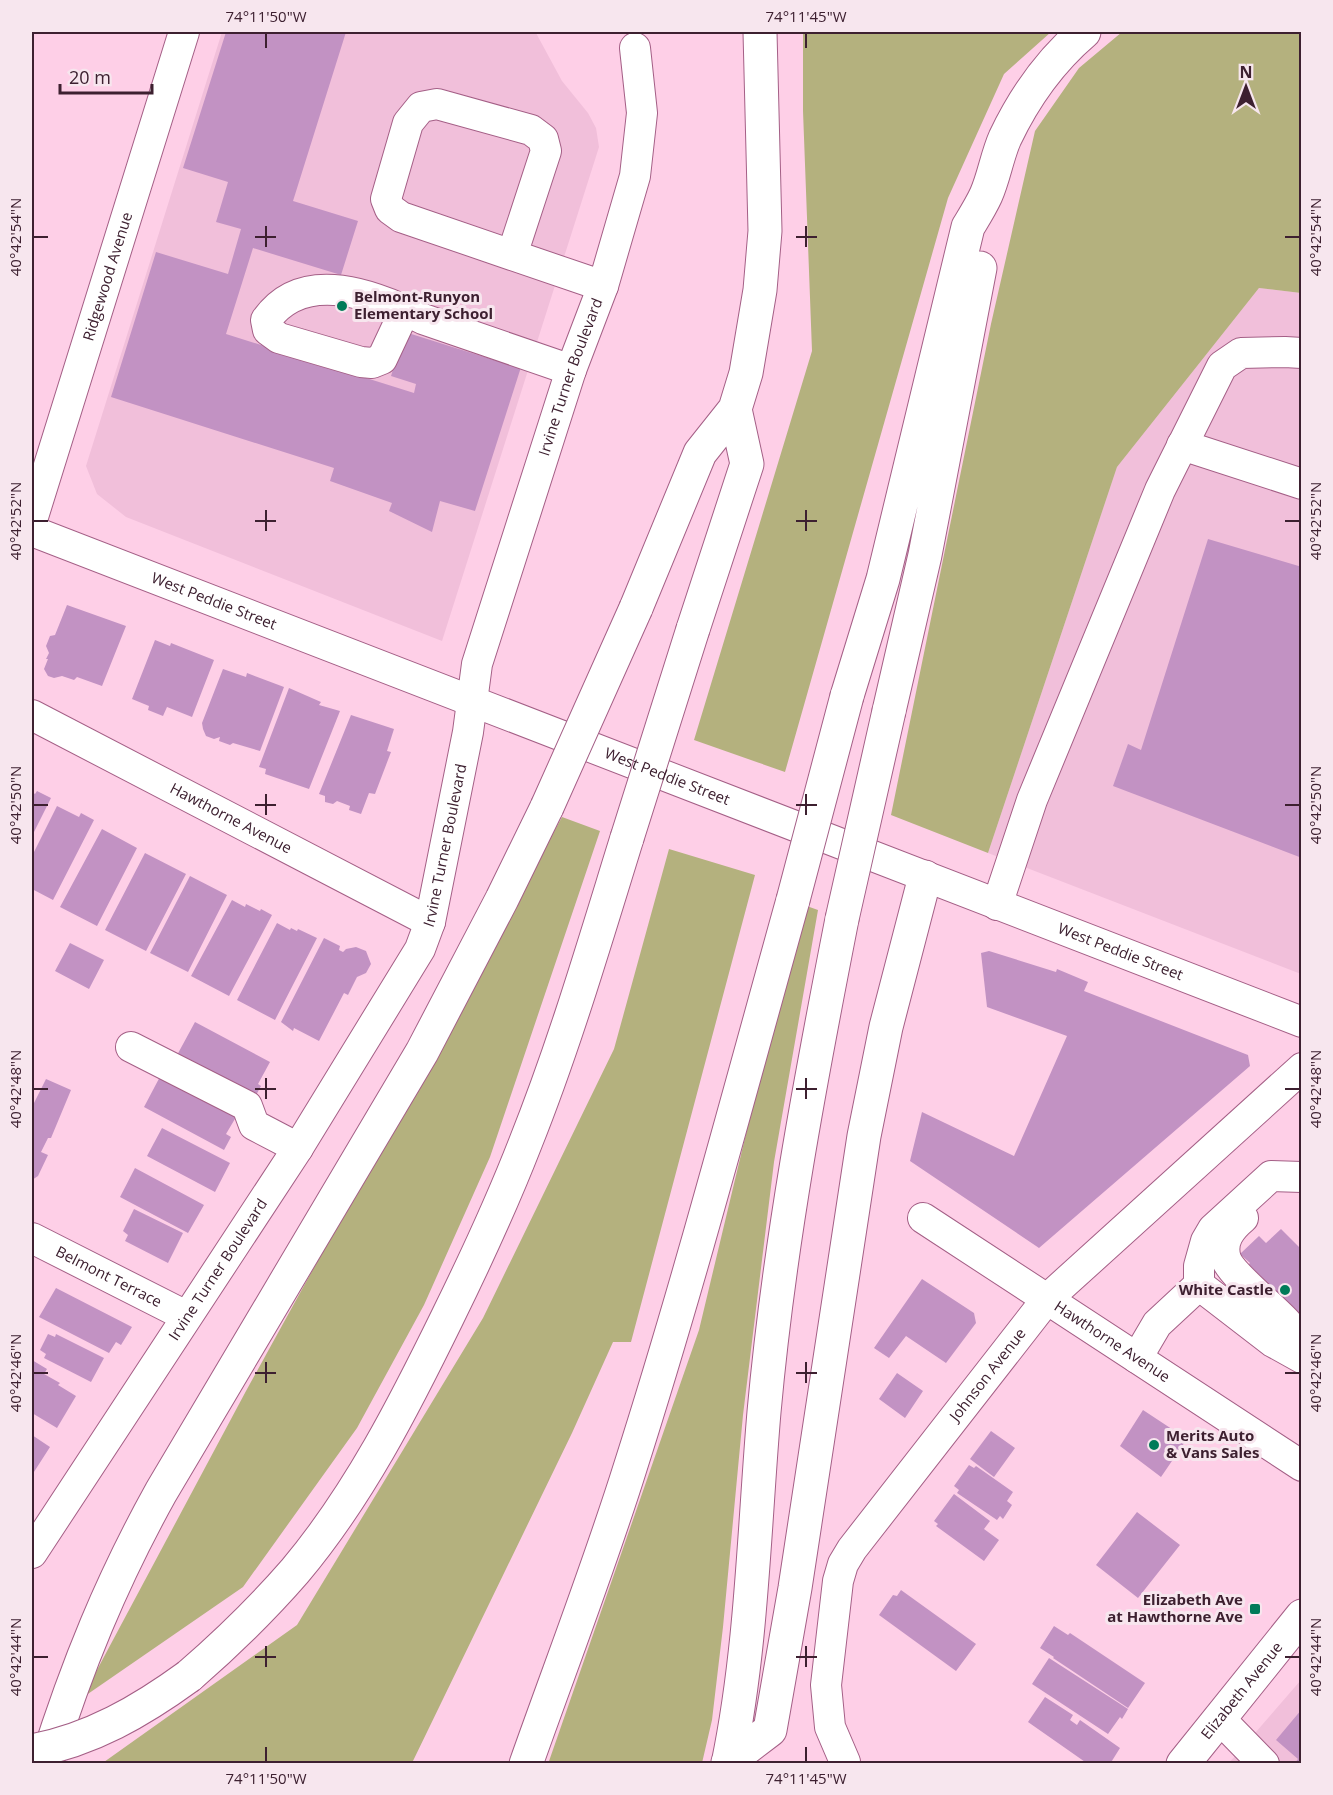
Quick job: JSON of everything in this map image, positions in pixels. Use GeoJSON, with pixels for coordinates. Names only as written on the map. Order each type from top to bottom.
{"type":"FeatureCollection","features":[{"type":"Feature","properties":{"kind":"main road"},"geometry":{"type":"LineString","coordinates":[[46,1764],[92,1631],[135,1539],[422,1052],[547,807],[636,608],[700,453],[735,409],[751,346],[760,290],[765,231],[760,32]]}},
{"type":"Feature","properties":{"kind":"main road"},"geometry":{"type":"LineString","coordinates":[[526,1764],[608,1534],[647,1416],[686,1285],[847,696],[888,558],[968,227],[986,195],[1004,140],[1031,91],[1069,44],[1084,32]]}},
{"type":"Feature","properties":{"kind":"main road"},"geometry":{"type":"LineString","coordinates":[[728,1763],[743,1671],[764,1411],[802,1130],[842,919],[935,506],[987,230],[986,195]]}},
{"type":"Feature","properties":{"kind":"main road"},"geometry":{"type":"LineString","coordinates":[[32,1751],[102,1729],[159,1698],[189,1676],[244,1626],[296,1569],[346,1501],[406,1400],[477,1257],[525,1144],[564,1038],[747,464],[735,409]]}},
{"type":"Feature","properties":{"kind":"main road"},"geometry":{"type":"LineString","coordinates":[[728,1763],[770,1730],[795,1588],[864,1136],[884,1036],[925,877]]}},
{"type":"Feature","properties":{"kind":"main road","name":"Elizabeth Avenue"},"geometry":{"type":"LineString","coordinates":[[1183,1764],[1302,1616]]}},
{"type":"Feature","properties":{"kind":"main road"},"geometry":{"type":"LineString","coordinates":[[32,1760],[36,1764]]}},
{"type":"Feature","properties":{"kind":"street","name":"Ridgewood Avenue"},"geometry":{"type":"LineString","coordinates":[[32,520],[184,32]]}},
{"type":"Feature","properties":{"kind":"street","name":"Irvine Turner Boulevard"},"geometry":{"type":"LineString","coordinates":[[32,1553],[298,1148],[420,949],[430,922],[468,732],[477,664],[571,370],[603,286],[635,176],[642,113],[635,48]]}},
{"type":"Feature","properties":{"kind":"street"},"geometry":{"type":"LineString","coordinates":[[512,255],[546,151],[543,139],[531,130],[437,104],[421,107],[408,123],[386,199],[390,209],[401,217],[512,255],[603,286]]}},
{"type":"Feature","properties":{"kind":"street"},"geometry":{"type":"LineString","coordinates":[[405,310],[423,319],[571,370]]}},
{"type":"Feature","properties":{"kind":"street"},"geometry":{"type":"LineString","coordinates":[[997,905],[1032,800],[1160,490],[1222,366],[1241,353],[1302,353]]}},
{"type":"Feature","properties":{"kind":"street"},"geometry":{"type":"LineString","coordinates":[[1182,445],[1302,484]]}},
{"type":"Feature","properties":{"kind":"street","name":"West Peddie Street"},"geometry":{"type":"LineString","coordinates":[[32,531],[1302,1022]]}},
{"type":"Feature","properties":{"kind":"street","name":"Hawthorne Avenue"},"geometry":{"type":"LineString","coordinates":[[32,716],[430,922]]}},
{"type":"Feature","properties":{"kind":"street"},"geometry":{"type":"LineString","coordinates":[[131,1047],[248,1106],[254,1125],[298,1148]]}},
{"type":"Feature","properties":{"kind":"street","name":"Johnson Avenue"},"geometry":{"type":"LineString","coordinates":[[845,1762],[830,1727],[826,1685],[838,1581],[843,1564],[852,1550],[1047,1299],[1302,1068]]}},
{"type":"Feature","properties":{"kind":"street"},"geometry":{"type":"LineString","coordinates":[[1137,1358],[1157,1324],[1199,1285],[1199,1266],[1206,1241],[1213,1229],[1271,1176],[1301,1177]]}},
{"type":"Feature","properties":{"kind":"street"},"geometry":{"type":"LineString","coordinates":[[1301,1177],[1280,1187],[1236,1224],[1229,1232],[1224,1246],[1226,1260],[1237,1274],[1289,1325],[1302,1343]]}},
{"type":"Feature","properties":{"kind":"street","name":"Hawthorne Avenue"},"geometry":{"type":"LineString","coordinates":[[923,1218],[1300,1463]]}},
{"type":"Feature","properties":{"kind":"street","name":"Belmont Terrace"},"geometry":{"type":"LineString","coordinates":[[32,1238],[186,1316]]}},
{"type":"Feature","properties":{"kind":"street"},"geometry":{"type":"LineString","coordinates":[[1199,1285],[1273,1342],[1302,1358]]}},
{"type":"Feature","properties":{"kind":"street"},"geometry":{"type":"LineString","coordinates":[[1219,1718],[1264,1764]]}},
{"type":"Feature","properties":{"kind":"shaded area","name":"Belmont-Runyon Elementary School"},"geometry":{"type":"Polygon","coordinates":[[[222,32],[533,32],[536,33],[562,81],[588,113],[596,128],[599,147],[442,641],[126,517],[97,494],[86,466],[222,32]]]}},
{"type":"Feature","properties":{"kind":"shaded area"},"geometry":{"type":"Polygon","coordinates":[[[803,32],[1051,32],[1004,74],[948,198],[785,772],[694,740],[812,351],[803,111],[803,32]]]}},
{"type":"Feature","properties":{"kind":"shaded area"},"geometry":{"type":"Polygon","coordinates":[[[1122,32],[1301,32],[1301,293],[1259,288],[1117,467],[988,853],[891,815],[991,324],[1035,131],[1079,68],[1122,32]]]}},
{"type":"Feature","properties":{"kind":"shaded area"},"geometry":{"type":"Polygon","coordinates":[[[1259,288],[1301,293],[1301,974],[988,853],[1117,467],[1259,288]]]}},
{"type":"Feature","properties":{"kind":"shaded area"},"geometry":{"type":"Polygon","coordinates":[[[562,817],[600,831],[490,1157],[424,1305],[357,1428],[243,1587],[82,1698],[246,1391],[562,817]]]}},
{"type":"Feature","properties":{"kind":"shaded area"},"geometry":{"type":"Polygon","coordinates":[[[669,849],[755,875],[631,1342],[613,1342],[572,1433],[412,1763],[104,1762],[297,1625],[483,1318],[614,1049],[669,849]]]}},
{"type":"Feature","properties":{"kind":"shaded area"},"geometry":{"type":"Polygon","coordinates":[[[801,904],[818,910],[774,1162],[743,1415],[712,1720],[702,1763],[548,1764],[699,1330],[801,904]]]}},
{"type":"Feature","properties":{"kind":"shaded area"},"geometry":{"type":"Polygon","coordinates":[[[1301,1680],[1301,1763],[1229,1763],[1301,1680]]]}},
{"type":"Feature","properties":{"kind":"building"},"geometry":{"type":"Polygon","coordinates":[[[226,32],[346,32],[293,201],[358,221],[341,275],[253,248],[226,334],[414,393],[416,384],[391,376],[405,332],[497,361],[500,352],[522,364],[475,511],[440,501],[432,532],[389,511],[392,503],[330,481],[334,468],[111,397],[156,252],[228,274],[241,229],[216,222],[228,182],[183,168],[226,32]]]}},
{"type":"Feature","properties":{"kind":"building"},"geometry":{"type":"Polygon","coordinates":[[[1208,539],[1302,567],[1302,858],[1113,786],[1128,744],[1141,750],[1208,539]]]}},
{"type":"Feature","properties":{"kind":"building"},"geometry":{"type":"Polygon","coordinates":[[[67,605],[126,626],[102,686],[77,677],[74,680],[62,676],[54,678],[48,676],[44,669],[49,653],[46,646],[50,636],[55,635],[67,605]]]}},
{"type":"Feature","properties":{"kind":"building"},"geometry":{"type":"Polygon","coordinates":[[[155,640],[170,646],[171,643],[214,660],[192,717],[167,707],[163,716],[148,710],[149,706],[132,699],[155,640]]]}},
{"type":"Feature","properties":{"kind":"building"},"geometry":{"type":"Polygon","coordinates":[[[223,669],[246,677],[247,673],[284,687],[260,751],[233,743],[230,745],[219,741],[220,737],[214,739],[206,736],[202,723],[223,669]]]}},
{"type":"Feature","properties":{"kind":"building"},"geometry":{"type":"Polygon","coordinates":[[[289,688],[321,702],[319,705],[340,711],[309,789],[265,774],[266,769],[259,767],[289,688]]]}},
{"type":"Feature","properties":{"kind":"building"},"geometry":{"type":"Polygon","coordinates":[[[351,715],[394,729],[387,751],[391,752],[375,794],[369,793],[361,814],[349,810],[350,806],[337,801],[333,804],[325,802],[325,796],[319,794],[351,715]]]}},
{"type":"Feature","properties":{"kind":"building"},"geometry":{"type":"Polygon","coordinates":[[[37,791],[51,798],[32,836],[32,792],[35,794],[37,791]]]}},
{"type":"Feature","properties":{"kind":"building"},"geometry":{"type":"Polygon","coordinates":[[[57,806],[79,817],[81,813],[94,820],[53,900],[32,889],[32,856],[57,806]]]}},
{"type":"Feature","properties":{"kind":"building"},"geometry":{"type":"Polygon","coordinates":[[[102,829],[137,848],[97,926],[60,907],[102,829]]]}},
{"type":"Feature","properties":{"kind":"building"},"geometry":{"type":"Polygon","coordinates":[[[145,853],[186,874],[146,951],[105,930],[145,853]]]}},
{"type":"Feature","properties":{"kind":"building"},"geometry":{"type":"Polygon","coordinates":[[[190,876],[227,895],[188,972],[150,953],[190,876]]]}},
{"type":"Feature","properties":{"kind":"building"},"geometry":{"type":"Polygon","coordinates":[[[232,900],[245,907],[246,904],[272,915],[229,996],[191,976],[232,900]]]}},
{"type":"Feature","properties":{"kind":"building"},"geometry":{"type":"Polygon","coordinates":[[[277,923],[290,930],[291,928],[297,931],[298,929],[317,938],[275,1020],[237,1000],[277,923]]]}},
{"type":"Feature","properties":{"kind":"building"},"geometry":{"type":"Polygon","coordinates":[[[324,938],[340,946],[339,950],[343,952],[356,947],[366,951],[371,964],[366,973],[357,977],[348,995],[344,993],[319,1041],[294,1028],[293,1031],[281,1022],[324,938]]]}},
{"type":"Feature","properties":{"kind":"building"},"geometry":{"type":"Polygon","coordinates":[[[70,943],[104,960],[89,989],[55,971],[70,943]]]}},
{"type":"Feature","properties":{"kind":"building"},"geometry":{"type":"Polygon","coordinates":[[[989,951],[1056,972],[1057,969],[1088,982],[1084,991],[1248,1055],[1250,1066],[1039,1248],[910,1161],[922,1112],[1014,1156],[1067,1036],[987,1007],[981,953],[989,951]]]}},
{"type":"Feature","properties":{"kind":"building"},"geometry":{"type":"Polygon","coordinates":[[[195,1022],[270,1062],[258,1084],[261,1086],[254,1099],[176,1057],[195,1022]]]}},
{"type":"Feature","properties":{"kind":"building"},"geometry":{"type":"Polygon","coordinates":[[[163,1071],[239,1112],[226,1134],[231,1137],[224,1150],[144,1107],[163,1071]]]}},
{"type":"Feature","properties":{"kind":"building"},"geometry":{"type":"Polygon","coordinates":[[[46,1079],[71,1090],[51,1138],[48,1138],[41,1152],[48,1155],[38,1176],[32,1180],[32,1107],[46,1079]]]}},
{"type":"Feature","properties":{"kind":"building"},"geometry":{"type":"Polygon","coordinates":[[[162,1128],[230,1163],[215,1192],[147,1156],[162,1128]]]}},
{"type":"Feature","properties":{"kind":"building"},"geometry":{"type":"Polygon","coordinates":[[[135,1168],[204,1205],[188,1233],[120,1197],[135,1168]]]}},
{"type":"Feature","properties":{"kind":"building"},"geometry":{"type":"Polygon","coordinates":[[[134,1209],[183,1233],[168,1263],[125,1241],[128,1235],[123,1231],[134,1209]]]}},
{"type":"Feature","properties":{"kind":"building","name":"White Castle"},"geometry":{"type":"Polygon","coordinates":[[[1281,1229],[1302,1250],[1302,1313],[1296,1318],[1246,1267],[1250,1263],[1240,1254],[1259,1236],[1266,1243],[1281,1229]]]}},
{"type":"Feature","properties":{"kind":"building"},"geometry":{"type":"Polygon","coordinates":[[[922,1279],[974,1313],[976,1323],[946,1363],[906,1336],[889,1358],[874,1348],[922,1279]]]}},
{"type":"Feature","properties":{"kind":"building"},"geometry":{"type":"Polygon","coordinates":[[[56,1288],[132,1327],[121,1345],[116,1342],[109,1353],[39,1317],[56,1288]]]}},
{"type":"Feature","properties":{"kind":"building"},"geometry":{"type":"Polygon","coordinates":[[[48,1334],[55,1337],[56,1334],[104,1358],[91,1382],[44,1358],[46,1354],[40,1350],[48,1334]]]}},
{"type":"Feature","properties":{"kind":"building"},"geometry":{"type":"Polygon","coordinates":[[[32,1360],[47,1369],[44,1374],[76,1396],[57,1428],[32,1413],[32,1360]]]}},
{"type":"Feature","properties":{"kind":"building"},"geometry":{"type":"Polygon","coordinates":[[[897,1373],[923,1391],[905,1418],[879,1399],[897,1373]]]}},
{"type":"Feature","properties":{"kind":"building"},"geometry":{"type":"Polygon","coordinates":[[[1143,1410],[1187,1439],[1161,1477],[1120,1446],[1143,1410]]]}},
{"type":"Feature","properties":{"kind":"building"},"geometry":{"type":"Polygon","coordinates":[[[991,1431],[1015,1448],[994,1477],[970,1459],[991,1431]]]}},
{"type":"Feature","properties":{"kind":"building"},"geometry":{"type":"Polygon","coordinates":[[[32,1435],[50,1447],[32,1475],[32,1435]]]}},
{"type":"Feature","properties":{"kind":"building"},"geometry":{"type":"Polygon","coordinates":[[[969,1465],[974,1468],[976,1466],[1013,1492],[1007,1501],[1012,1505],[1003,1519],[1000,1516],[997,1520],[957,1493],[959,1490],[954,1486],[969,1465]]]}},
{"type":"Feature","properties":{"kind":"building"},"geometry":{"type":"Polygon","coordinates":[[[954,1494],[990,1521],[984,1529],[999,1540],[984,1561],[936,1526],[938,1524],[934,1521],[954,1494]]]}},
{"type":"Feature","properties":{"kind":"building"},"geometry":{"type":"Polygon","coordinates":[[[1137,1512],[1180,1545],[1138,1598],[1096,1565],[1137,1512]]]}},
{"type":"Feature","properties":{"kind":"building"},"geometry":{"type":"Polygon","coordinates":[[[901,1590],[976,1644],[956,1671],[879,1615],[893,1595],[897,1596],[901,1590]]]}},
{"type":"Feature","properties":{"kind":"building"},"geometry":{"type":"Polygon","coordinates":[[[1054,1626],[1068,1635],[1070,1633],[1145,1683],[1128,1708],[1040,1648],[1054,1626]]]}},
{"type":"Feature","properties":{"kind":"building"},"geometry":{"type":"Polygon","coordinates":[[[1049,1658],[1128,1709],[1108,1734],[1032,1684],[1049,1658]]]}},
{"type":"Feature","properties":{"kind":"building"},"geometry":{"type":"Polygon","coordinates":[[[1045,1697],[1073,1715],[1070,1720],[1077,1725],[1080,1720],[1120,1748],[1110,1764],[1088,1764],[1028,1722],[1045,1697]]]}},
{"type":"Feature","properties":{"kind":"building"},"geometry":{"type":"Polygon","coordinates":[[[1302,1709],[1302,1764],[1294,1764],[1298,1759],[1276,1740],[1302,1709]]]}},
{"type":"Feature","properties":{"kind":"place","name":"Belmont-Runyon Elementary School"},"geometry":{"type":"Point","coordinates":[342,306]}},
{"type":"Feature","properties":{"kind":"place","name":"White Castle"},"geometry":{"type":"Point","coordinates":[1285,1290]}},
{"type":"Feature","properties":{"kind":"place","name":"Merits Auto & Vans Sales"},"geometry":{"type":"Point","coordinates":[1154,1445]}},
{"type":"Feature","properties":{"kind":"place","name":"Elizabeth Ave at Hawthorne Ave"},"geometry":{"type":"Point","coordinates":[1255,1609]}}]}
